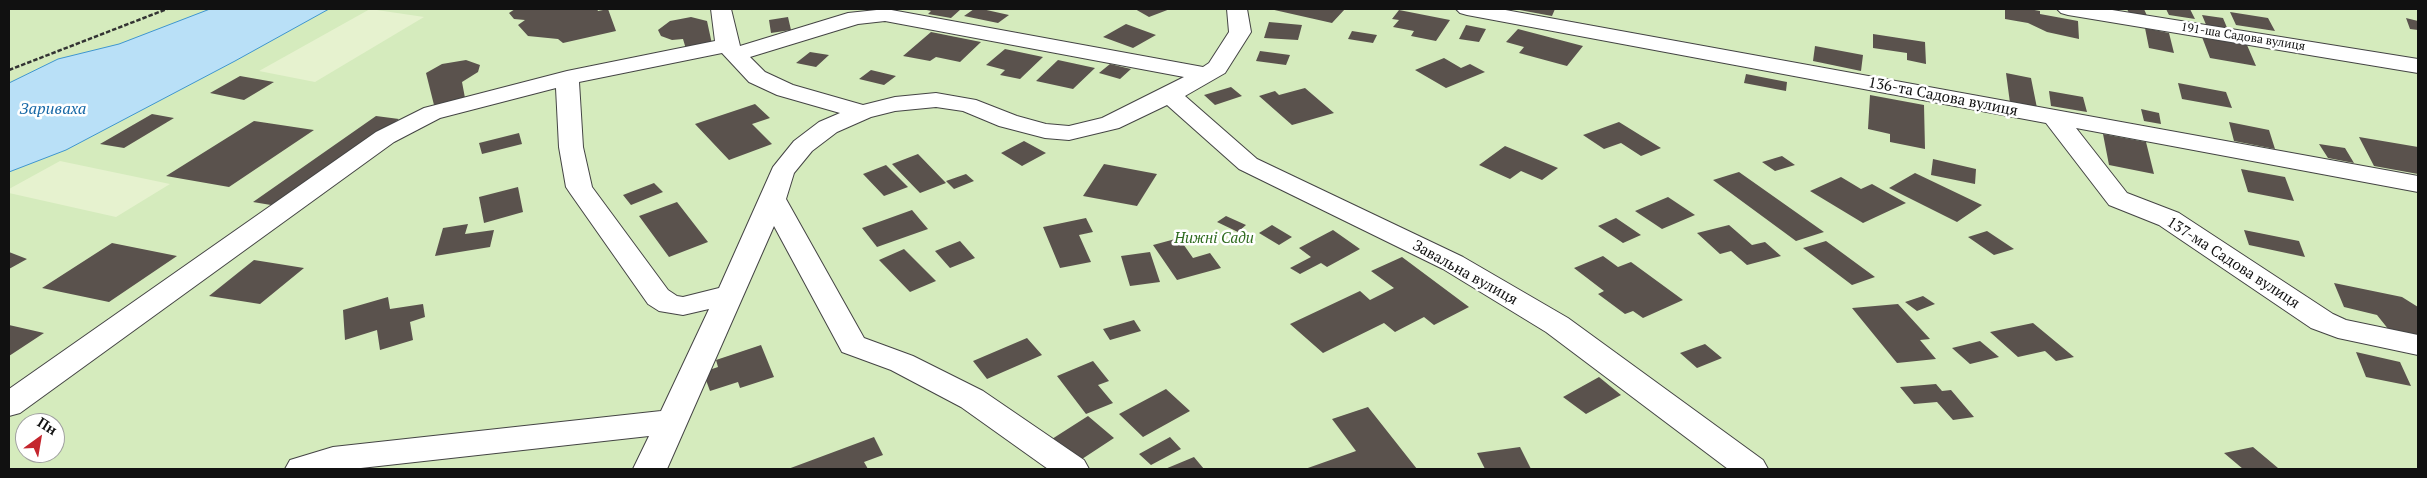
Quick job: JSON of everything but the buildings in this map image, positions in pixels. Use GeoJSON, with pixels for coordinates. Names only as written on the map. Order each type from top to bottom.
{"type":"FeatureCollection","features":[{"type":"Feature","properties":{"kind":"street"},"geometry":{"type":"LineString","coordinates":[[721,9],[731,50],[757,77],[785,90],[863,112]]}},
{"type":"Feature","properties":{"kind":"street"},"geometry":{"type":"LineString","coordinates":[[650,469],[670,422],[731,294],[773,199],[782,172],[803,146],[828,127],[863,112],[895,104],[936,100],[968,105],[1008,121],[1045,131],[1069,133],[1110,123],[1170,94],[1217,68],[1240,32],[1237,9]]}},
{"type":"Feature","properties":{"kind":"street","name":"136-та Садова вулиця"},"geometry":{"type":"LineString","coordinates":[[1467,9],[2418,184]]}},
{"type":"Feature","properties":{"kind":"street","name":"191-ша Садова вулиця"},"geometry":{"type":"LineString","coordinates":[[2068,9],[2418,66]]}},
{"type":"Feature","properties":{"kind":"street"},"geometry":{"type":"LineString","coordinates":[[9,405],[385,137],[432,113],[568,78],[731,50],[856,18],[885,15],[1205,74]]}},
{"type":"Feature","properties":{"kind":"street"},"geometry":{"type":"LineString","coordinates":[[568,78],[571,147],[579,187],[658,297],[669,304],[683,306],[731,294]]}},
{"type":"Feature","properties":{"kind":"street","name":"Завальна вулиця"},"geometry":{"type":"LineString","coordinates":[[1170,94],[1248,164],[1453,262],[1557,325],[1750,469]]}},
{"type":"Feature","properties":{"kind":"street","name":"137-ма Садова вулиця"},"geometry":{"type":"LineString","coordinates":[[2055,118],[2118,199],[2169,219],[2322,321],[2338,328],[2418,345]]}},
{"type":"Feature","properties":{"kind":"street"},"geometry":{"type":"LineString","coordinates":[[773,199],[853,345],[902,363],[972,399],[1072,469]]}},
{"type":"Feature","properties":{"kind":"street"},"geometry":{"type":"LineString","coordinates":[[302,469],[333,459],[670,422]]}},
{"type":"Feature","properties":{"kind":"path"},"geometry":{"type":"LineString","coordinates":[[9,70],[167,9]]}},
{"type":"Feature","properties":{"kind":"green space","name":"Нижні Сади"},"geometry":{"type":"Polygon","coordinates":[[[9,9],[2418,9],[2418,469],[9,469],[9,9]]]}},
{"type":"Feature","properties":{"kind":"green space"},"geometry":{"type":"Polygon","coordinates":[[[370,9],[424,17],[315,82],[259,71],[370,9]]]}},
{"type":"Feature","properties":{"kind":"green space"},"geometry":{"type":"Polygon","coordinates":[[[60,161],[170,184],[116,217],[9,193],[9,189],[60,161]]]}},
{"type":"Feature","properties":{"kind":"water","name":"Зариваха"},"geometry":{"type":"Polygon","coordinates":[[[210,9],[329,9],[66,150],[9,172],[9,83],[58,59],[119,44],[210,9]]]}}]}
